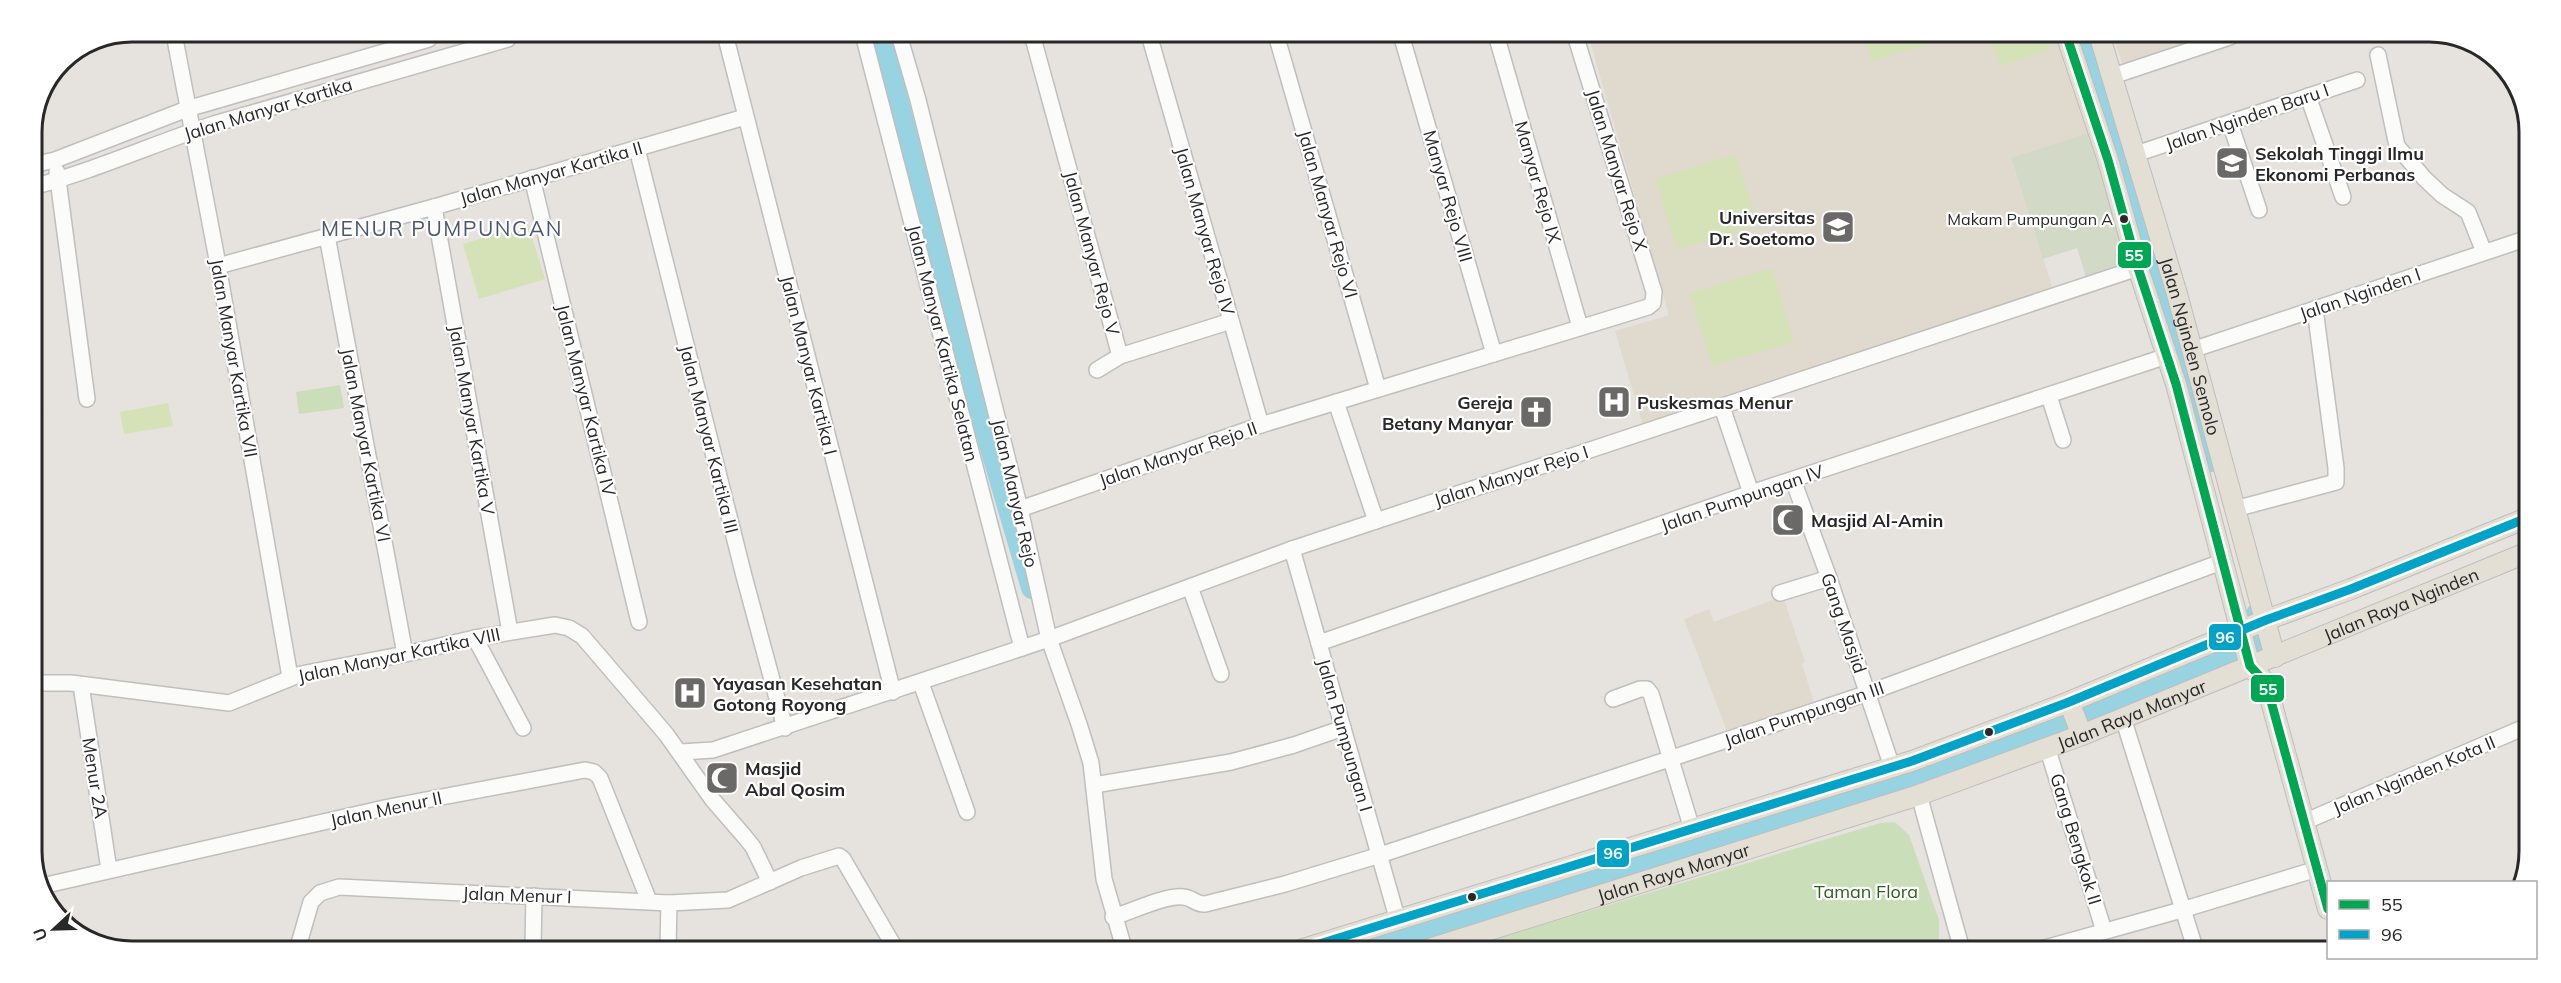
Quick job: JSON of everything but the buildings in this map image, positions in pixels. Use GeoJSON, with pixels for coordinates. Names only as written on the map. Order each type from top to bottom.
{"type":"FeatureCollection","features":[{"type":"Feature","properties":{"kind":"main road","name":"Jalan Nginden Semolo"},"geometry":{"type":"LineString","coordinates":[[2069,42],[2108,160],[2138,268],[2163,299],[2196,349],[2235,509],[2251,636]]}},
{"type":"Feature","properties":{"kind":"main road","name":"Jalan Nginden Semolo"},"geometry":{"type":"LineString","coordinates":[[2102,42],[2136,154],[2163,299],[2167,356],[2224,561],[2251,636],[2275,657]]}},
{"type":"Feature","properties":{"kind":"main road","name":"Jalan Raya Nginden"},"geometry":{"type":"LineString","coordinates":[[2251,636],[2519,521]]}},
{"type":"Feature","properties":{"kind":"main road"},"geometry":{"type":"LineString","coordinates":[[2470,542],[2482,572]]}},
{"type":"Feature","properties":{"kind":"main road","name":"Jalan Raya Nginden"},"geometry":{"type":"LineString","coordinates":[[2275,657],[2304,643],[2519,556]]}},
{"type":"Feature","properties":{"kind":"main road","name":"Jalan Raya Manyar"},"geometry":{"type":"LineString","coordinates":[[2251,636],[2275,657]]}},
{"type":"Feature","properties":{"kind":"main road","name":"Jalan Raya Manyar"},"geometry":{"type":"LineString","coordinates":[[1454,941],[1919,795],[2047,747],[2075,719],[2123,718],[2251,636]]}},
{"type":"Feature","properties":{"kind":"main road","name":"Jalan Raya Manyar"},"geometry":{"type":"LineString","coordinates":[[1331,941],[1892,767],[2075,719],[2251,636]]}},
{"type":"Feature","properties":{"kind":"main road"},"geometry":{"type":"LineString","coordinates":[[2251,636],[2327,905]]}},
{"type":"Feature","properties":{"kind":"main road"},"geometry":{"type":"LineString","coordinates":[[2266,683],[2275,657]]}},
{"type":"Feature","properties":{"kind":"street","name":"Jalan Manyar Kartika VII"},"geometry":{"type":"LineString","coordinates":[[176,42],[218,266],[290,677]]}},
{"type":"Feature","properties":{"kind":"street","name":"Jalan Manyar Kartika"},"geometry":{"type":"LineString","coordinates":[[42,163],[55,160],[187,109],[419,42]]}},
{"type":"Feature","properties":{"kind":"street","name":"Jalan Manyar Kartika"},"geometry":{"type":"LineString","coordinates":[[42,185],[58,181],[193,131],[498,42]]}},
{"type":"Feature","properties":{"kind":"street","name":"Jalan Manyar Kartika I"},"geometry":{"type":"LineString","coordinates":[[727,42],[893,692]]}},
{"type":"Feature","properties":{"kind":"street","name":"Jalan Manyar Kartika Selatan"},"geometry":{"type":"LineString","coordinates":[[865,42],[1022,648]]}},
{"type":"Feature","properties":{"kind":"street","name":"Jalan Manyar Rejo"},"geometry":{"type":"LineString","coordinates":[[901,42],[914,82],[1020,509],[1049,639],[1086,743],[1094,785],[1104,879],[1122,941]]}},
{"type":"Feature","properties":{"kind":"street","name":"Jalan Manyar Rejo V"},"geometry":{"type":"LineString","coordinates":[[1034,42],[1120,356],[1231,321]]}},
{"type":"Feature","properties":{"kind":"street","name":"Jalan Manyar Rejo IV"},"geometry":{"type":"LineString","coordinates":[[1151,42],[1261,425]]}},
{"type":"Feature","properties":{"kind":"street","name":"Jalan Manyar Rejo VI"},"geometry":{"type":"LineString","coordinates":[[1278,42],[1378,389]]}},
{"type":"Feature","properties":{"kind":"street","name":"Manyar Rejo VIII"},"geometry":{"type":"LineString","coordinates":[[1403,42],[1494,354]]}},
{"type":"Feature","properties":{"kind":"street","name":"Manyar Rejo IX"},"geometry":{"type":"LineString","coordinates":[[1498,42],[1580,327]]}},
{"type":"Feature","properties":{"kind":"street","name":"Jalan Manyar Rejo X"},"geometry":{"type":"LineString","coordinates":[[1577,42],[1654,292],[1653,303]]}},
{"type":"Feature","properties":{"kind":"street"},"geometry":{"type":"LineString","coordinates":[[2113,76],[2215,42]]}},
{"type":"Feature","properties":{"kind":"street"},"geometry":{"type":"LineString","coordinates":[[2378,55],[2397,147],[2442,195],[2468,212],[2484,252]]}},
{"type":"Feature","properties":{"kind":"street","name":"Jalan Nginden Baru I"},"geometry":{"type":"LineString","coordinates":[[2136,154],[2357,80]]}},
{"type":"Feature","properties":{"kind":"street"},"geometry":{"type":"LineString","coordinates":[[2308,96],[2343,197]]}},
{"type":"Feature","properties":{"kind":"street","name":"Jalan Manyar Kartika II"},"geometry":{"type":"LineString","coordinates":[[218,266],[434,207],[745,117]]}},
{"type":"Feature","properties":{"kind":"street"},"geometry":{"type":"LineString","coordinates":[[2230,123],[2259,210]]}},
{"type":"Feature","properties":{"kind":"street","name":"Jalan Manyar Kartika III"},"geometry":{"type":"LineString","coordinates":[[637,149],[744,576],[785,728]]}},
{"type":"Feature","properties":{"kind":"street"},"geometry":{"type":"LineString","coordinates":[[55,160],[87,399]]}},
{"type":"Feature","properties":{"kind":"street","name":"Jalan Manyar Kartika IV"},"geometry":{"type":"LineString","coordinates":[[532,178],[639,622]]}},
{"type":"Feature","properties":{"kind":"street","name":"Jalan Manyar Kartika V"},"geometry":{"type":"LineString","coordinates":[[434,207],[510,632]]}},
{"type":"Feature","properties":{"kind":"street","name":"Jalan Manyar Kartika VI"},"geometry":{"type":"LineString","coordinates":[[327,236],[405,654]]}},
{"type":"Feature","properties":{"kind":"street","name":"Jalan Nginden I"},"geometry":{"type":"LineString","coordinates":[[2196,349],[2519,240]]}},
{"type":"Feature","properties":{"kind":"street","name":"Jalan Manyar Rejo I"},"geometry":{"type":"LineString","coordinates":[[681,752],[713,750],[921,683],[1376,520],[2138,268]]}},
{"type":"Feature","properties":{"kind":"street","name":"Jalan Manyar Rejo II"},"geometry":{"type":"LineString","coordinates":[[1020,509],[1261,425],[1648,307],[1653,303]]}},
{"type":"Feature","properties":{"kind":"street"},"geometry":{"type":"LineString","coordinates":[[2235,509],[2331,484],[2336,479],[2315,309]]}},
{"type":"Feature","properties":{"kind":"street"},"geometry":{"type":"LineString","coordinates":[[1097,370],[1120,356]]}},
{"type":"Feature","properties":{"kind":"street","name":"Jalan Pumpungan IV"},"geometry":{"type":"LineString","coordinates":[[1319,643],[1751,494],[2167,356]]}},
{"type":"Feature","properties":{"kind":"street"},"geometry":{"type":"LineString","coordinates":[[2049,396],[2063,440]]}},
{"type":"Feature","properties":{"kind":"street"},"geometry":{"type":"LineString","coordinates":[[1336,402],[1376,520]]}},
{"type":"Feature","properties":{"kind":"street"},"geometry":{"type":"LineString","coordinates":[[1722,407],[1751,494]]}},
{"type":"Feature","properties":{"kind":"street","name":"Gang Masjid"},"geometry":{"type":"LineString","coordinates":[[1793,480],[1829,578],[1892,767]]}},
{"type":"Feature","properties":{"kind":"street","name":"Jalan Pumpungan I"},"geometry":{"type":"LineString","coordinates":[[1293,549],[1398,921]]}},
{"type":"Feature","properties":{"kind":"street","name":"Jalan Pumpungan III"},"geometry":{"type":"LineString","coordinates":[[1113,917],[1173,897],[1184,897],[1200,905],[1205,904],[1285,884],[1380,855],[1868,693],[2224,561]]}},
{"type":"Feature","properties":{"kind":"street"},"geometry":{"type":"LineString","coordinates":[[1780,593],[1829,578]]}},
{"type":"Feature","properties":{"kind":"street"},"geometry":{"type":"LineString","coordinates":[[1190,587],[1221,674]]}},
{"type":"Feature","properties":{"kind":"street","name":"Jalan Manyar Kartika VIII"},"geometry":{"type":"LineString","coordinates":[[42,683],[81,685],[229,703],[290,677],[475,638],[555,625],[569,628],[582,636],[681,752],[706,792],[753,847],[770,882]]}},
{"type":"Feature","properties":{"kind":"street"},"geometry":{"type":"LineString","coordinates":[[475,638],[523,728]]}},
{"type":"Feature","properties":{"kind":"street"},"geometry":{"type":"LineString","coordinates":[[921,683],[967,812]]}},
{"type":"Feature","properties":{"kind":"street","name":"Menur 2A"},"geometry":{"type":"LineString","coordinates":[[81,685],[109,870]]}},
{"type":"Feature","properties":{"kind":"street"},"geometry":{"type":"LineString","coordinates":[[1613,699],[1640,689],[1647,689],[1651,694],[1692,829]]}},
{"type":"Feature","properties":{"kind":"street"},"geometry":{"type":"LineString","coordinates":[[2123,718],[2193,941]]}},
{"type":"Feature","properties":{"kind":"street"},"geometry":{"type":"LineString","coordinates":[[1094,785],[1231,762],[1294,745],[1343,728]]}},
{"type":"Feature","properties":{"kind":"street","name":"Jalan Nginden Kota II"},"geometry":{"type":"LineString","coordinates":[[2304,822],[2519,731]]}},
{"type":"Feature","properties":{"kind":"street","name":"Gang Bengkok II"},"geometry":{"type":"LineString","coordinates":[[2047,747],[2104,931]]}},
{"type":"Feature","properties":{"kind":"street","name":"Jalan Menur II"},"geometry":{"type":"LineString","coordinates":[[49,884],[389,807],[585,770],[594,772],[600,778],[649,901]]}},
{"type":"Feature","properties":{"kind":"street"},"geometry":{"type":"LineString","coordinates":[[1919,795],[1960,941]]}},
{"type":"Feature","properties":{"kind":"street","name":"Jalan Menur I"},"geometry":{"type":"LineString","coordinates":[[299,941],[311,902],[320,893],[339,887],[669,903],[728,900],[801,868],[839,856],[843,859],[891,941]]}},
{"type":"Feature","properties":{"kind":"street"},"geometry":{"type":"LineString","coordinates":[[2069,941],[2317,869]]}},
{"type":"Feature","properties":{"kind":"street"},"geometry":{"type":"LineString","coordinates":[[533,941],[534,896]]}},
{"type":"Feature","properties":{"kind":"street"},"geometry":{"type":"LineString","coordinates":[[668,941],[669,903]]}},
{"type":"Feature","properties":{"kind":"shaded area","name":"Universitas Dr. Soetomo"},"geometry":{"type":"Polygon","coordinates":[[[1590,42],[2059,42],[2088,133],[2011,159],[2054,292],[1644,429],[1615,331],[1669,315],[1590,42]]]}},
{"type":"Feature","properties":{"kind":"shaded area"},"geometry":{"type":"Polygon","coordinates":[[[2115,42],[2197,42],[2124,68],[2115,42]]]}},
{"type":"Feature","properties":{"kind":"shaded area"},"geometry":{"type":"Polygon","coordinates":[[[1783,596],[1805,662],[1802,664],[1815,706],[1729,736],[1684,619],[1709,609],[1714,622],[1783,596]]]}},
{"type":"Feature","properties":{"kind":"green space"},"geometry":{"type":"Polygon","coordinates":[[[1865,42],[1925,42],[1926,45],[1871,61],[1865,42]]]}},
{"type":"Feature","properties":{"kind":"green space"},"geometry":{"type":"Polygon","coordinates":[[[1992,42],[2047,42],[2049,50],[2000,66],[1992,42]]]}},
{"type":"Feature","properties":{"kind":"green space"},"geometry":{"type":"Polygon","coordinates":[[[2088,133],[2131,266],[2087,280],[2077,248],[2043,259],[2011,158],[2088,133]]]}},
{"type":"Feature","properties":{"kind":"green space"},"geometry":{"type":"Polygon","coordinates":[[[1735,154],[1757,225],[1677,250],[1655,179],[1735,154]]]}},
{"type":"Feature","properties":{"kind":"green space"},"geometry":{"type":"Polygon","coordinates":[[[528,224],[545,279],[479,299],[463,244],[528,224]]]}},
{"type":"Feature","properties":{"kind":"green space"},"geometry":{"type":"Polygon","coordinates":[[[1772,268],[1794,342],[1712,366],[1690,293],[1772,268]]]}},
{"type":"Feature","properties":{"kind":"green space"},"geometry":{"type":"Polygon","coordinates":[[[340,385],[344,408],[299,414],[296,392],[340,385]]]}},
{"type":"Feature","properties":{"kind":"green space"},"geometry":{"type":"Polygon","coordinates":[[[168,403],[173,426],[124,434],[120,412],[168,403]]]}},
{"type":"Feature","properties":{"kind":"green space","name":"Taman Flora"},"geometry":{"type":"Polygon","coordinates":[[[1895,822],[1909,835],[1939,920],[1937,941],[1489,941],[1880,823],[1895,822]]]}},
{"type":"Feature","properties":{"kind":"waterway"},"geometry":{"type":"LineString","coordinates":[[882,42],[971,380],[1032,588]]}},
{"type":"Feature","properties":{"kind":"waterway"},"geometry":{"type":"LineString","coordinates":[[2090,42],[2158,281],[2213,461]]}},
{"type":"Feature","properties":{"kind":"waterway"},"geometry":{"type":"LineString","coordinates":[[1396,941],[1720,841],[2085,714],[2265,638],[2257,614]]}},
{"type":"Feature","properties":{"kind":"transit line","name":"55"},"geometry":{"type":"LineString","coordinates":[[2069,42],[2108,160],[2138,268],[2176,384],[2250,666],[2266,683],[2327,905]]}},
{"type":"Feature","properties":{"kind":"transit line","name":"96"},"geometry":{"type":"LineString","coordinates":[[1329,941],[1912,761],[2069,702],[2266,620],[2351,589],[2519,521]]}},
{"type":"Feature","properties":{"kind":"place","name":"Sekolah Tinggi Ilmu Ekonomi Perbanas"},"geometry":{"type":"Point","coordinates":[2232,163]}},
{"type":"Feature","properties":{"kind":"place","name":"Makam Pumpungan A"},"geometry":{"type":"Point","coordinates":[2124,219]}},
{"type":"Feature","properties":{"kind":"place","name":"Universitas Dr. Soetomo"},"geometry":{"type":"Point","coordinates":[1838,227]}},
{"type":"Feature","properties":{"kind":"place","name":"Puskesmas Menur"},"geometry":{"type":"Point","coordinates":[1614,402]}},
{"type":"Feature","properties":{"kind":"place","name":"Gereja Betany Manyar"},"geometry":{"type":"Point","coordinates":[1536,412]}},
{"type":"Feature","properties":{"kind":"place","name":"Masjid Al-Amin"},"geometry":{"type":"Point","coordinates":[1788,520]}},
{"type":"Feature","properties":{"kind":"place","name":"Yayasan Kesehatan Gotong Royong"},"geometry":{"type":"Point","coordinates":[690,693]}},
{"type":"Feature","properties":{"kind":"place","name":"Masjid Abal Qosim"},"geometry":{"type":"Point","coordinates":[722,778]}},
{"type":"Feature","properties":{"kind":"district","name":"MENUR PUMPUNGAN"},"geometry":{"type":"Point","coordinates":[442,228]}}]}
